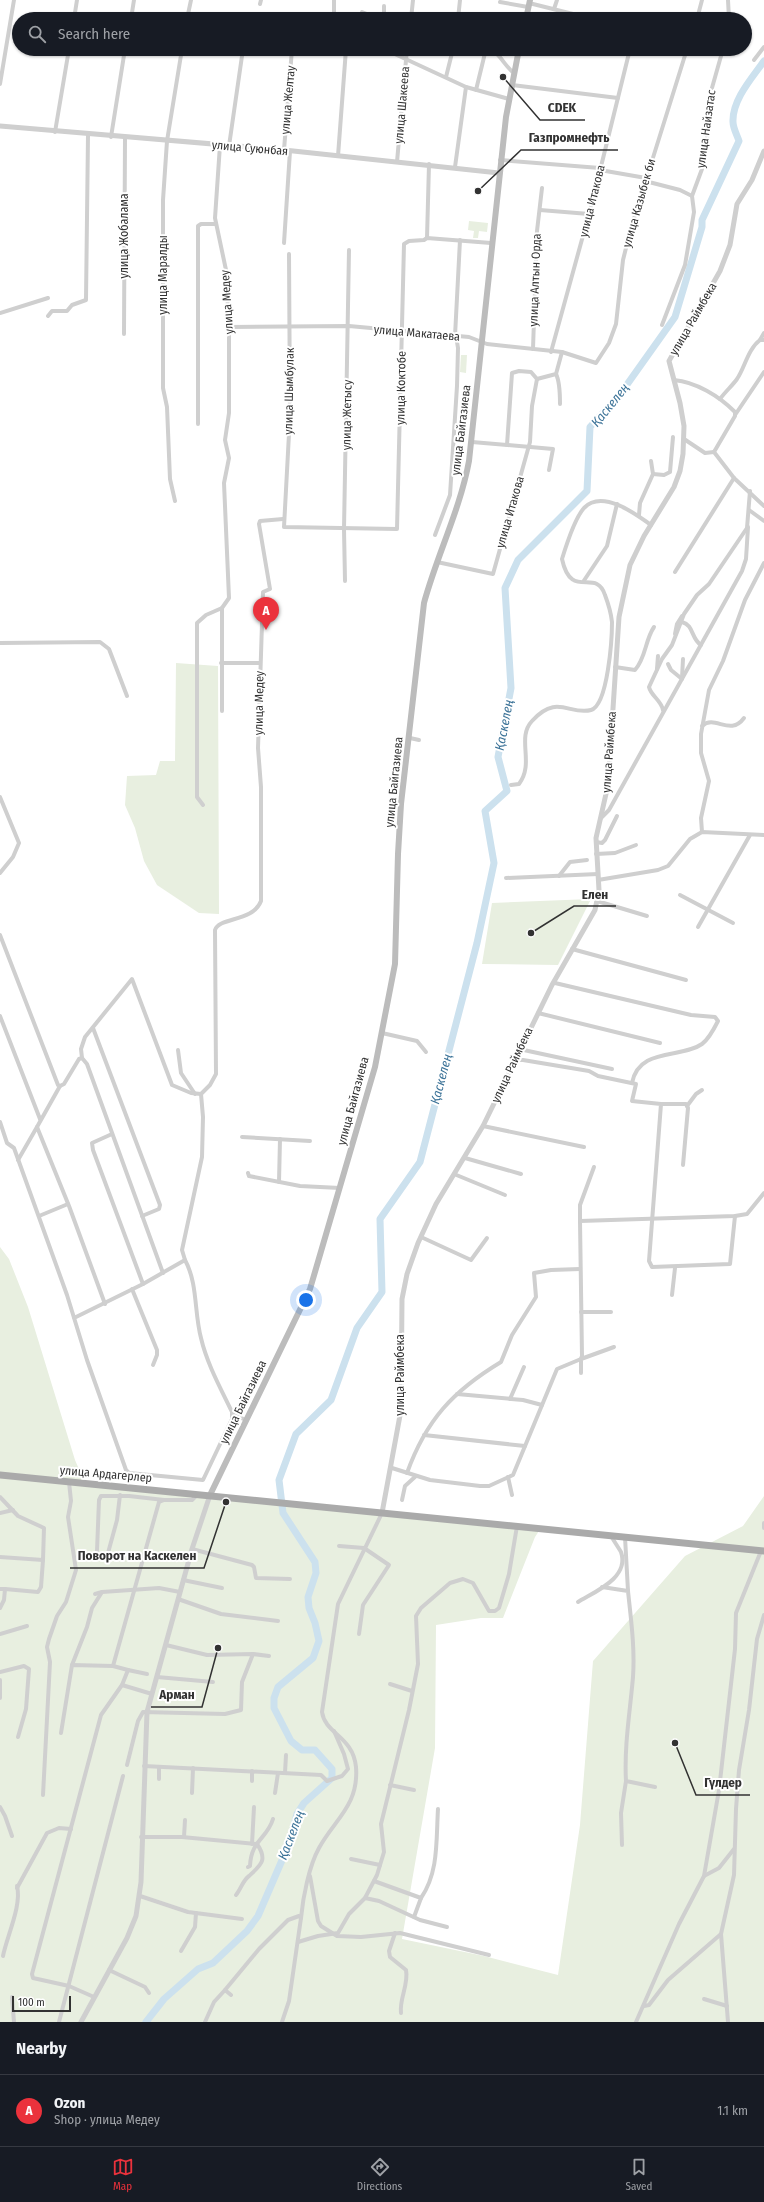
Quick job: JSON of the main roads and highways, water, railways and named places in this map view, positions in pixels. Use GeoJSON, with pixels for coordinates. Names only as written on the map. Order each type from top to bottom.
{"type":"FeatureCollection","features":[{"type":"Feature","properties":{"kind":"main road","name":"улица Байгазиева"},"geometry":{"type":"LineString","coordinates":[[210,1495],[310,1289],[341,1188],[375,1067],[395,964],[398,854],[410,738],[414,722],[424,603],[465,485],[472,442],[500,160],[509,99],[518,56]]}},
{"type":"Feature","properties":{"kind":"main road","name":"улица Ардагерлер"},"geometry":{"type":"LineString","coordinates":[[0,1475],[763,1551]]}},
{"type":"Feature","properties":{"kind":"waterway","name":"Қаскелең"},"geometry":{"type":"LineString","coordinates":[[146,2022],[164,1999],[198,1969],[213,1963],[247,1931],[258,1916],[289,1844],[297,1814],[304,1803],[332,1778],[332,1769],[315,1750],[302,1750],[291,1741],[274,1708],[274,1698],[278,1687],[313,1658],[319,1641],[315,1623],[309,1608],[308,1597],[316,1573],[315,1562],[283,1513],[279,1480],[296,1434],[331,1400],[357,1328],[382,1292],[380,1219],[420,1162],[477,943],[494,863],[485,811],[507,791],[498,757],[511,688],[505,588],[518,560],[587,491],[590,427],[621,393],[675,317],[702,227],[702,220],[739,141],[733,124],[736,106],[739,98],[764,61]]}},
{"type":"Feature","properties":{"kind":"place","name":"CDEK"},"geometry":{"type":"Point","coordinates":[503,77]}},
{"type":"Feature","properties":{"kind":"place","name":"Газпромнефть"},"geometry":{"type":"Point","coordinates":[478,191]}},
{"type":"Feature","properties":{"kind":"place","name":"Ozon"},"geometry":{"type":"Point","coordinates":[266,630]}},
{"type":"Feature","properties":{"kind":"place","name":"Елен"},"geometry":{"type":"Point","coordinates":[531,933]}},
{"type":"Feature","properties":{"kind":"place","name":"Поворот на Каскелен"},"geometry":{"type":"Point","coordinates":[226,1502]}},
{"type":"Feature","properties":{"kind":"place","name":"Арман"},"geometry":{"type":"Point","coordinates":[218,1648]}},
{"type":"Feature","properties":{"kind":"place","name":"Гүлдер"},"geometry":{"type":"Point","coordinates":[675,1743]}}]}
